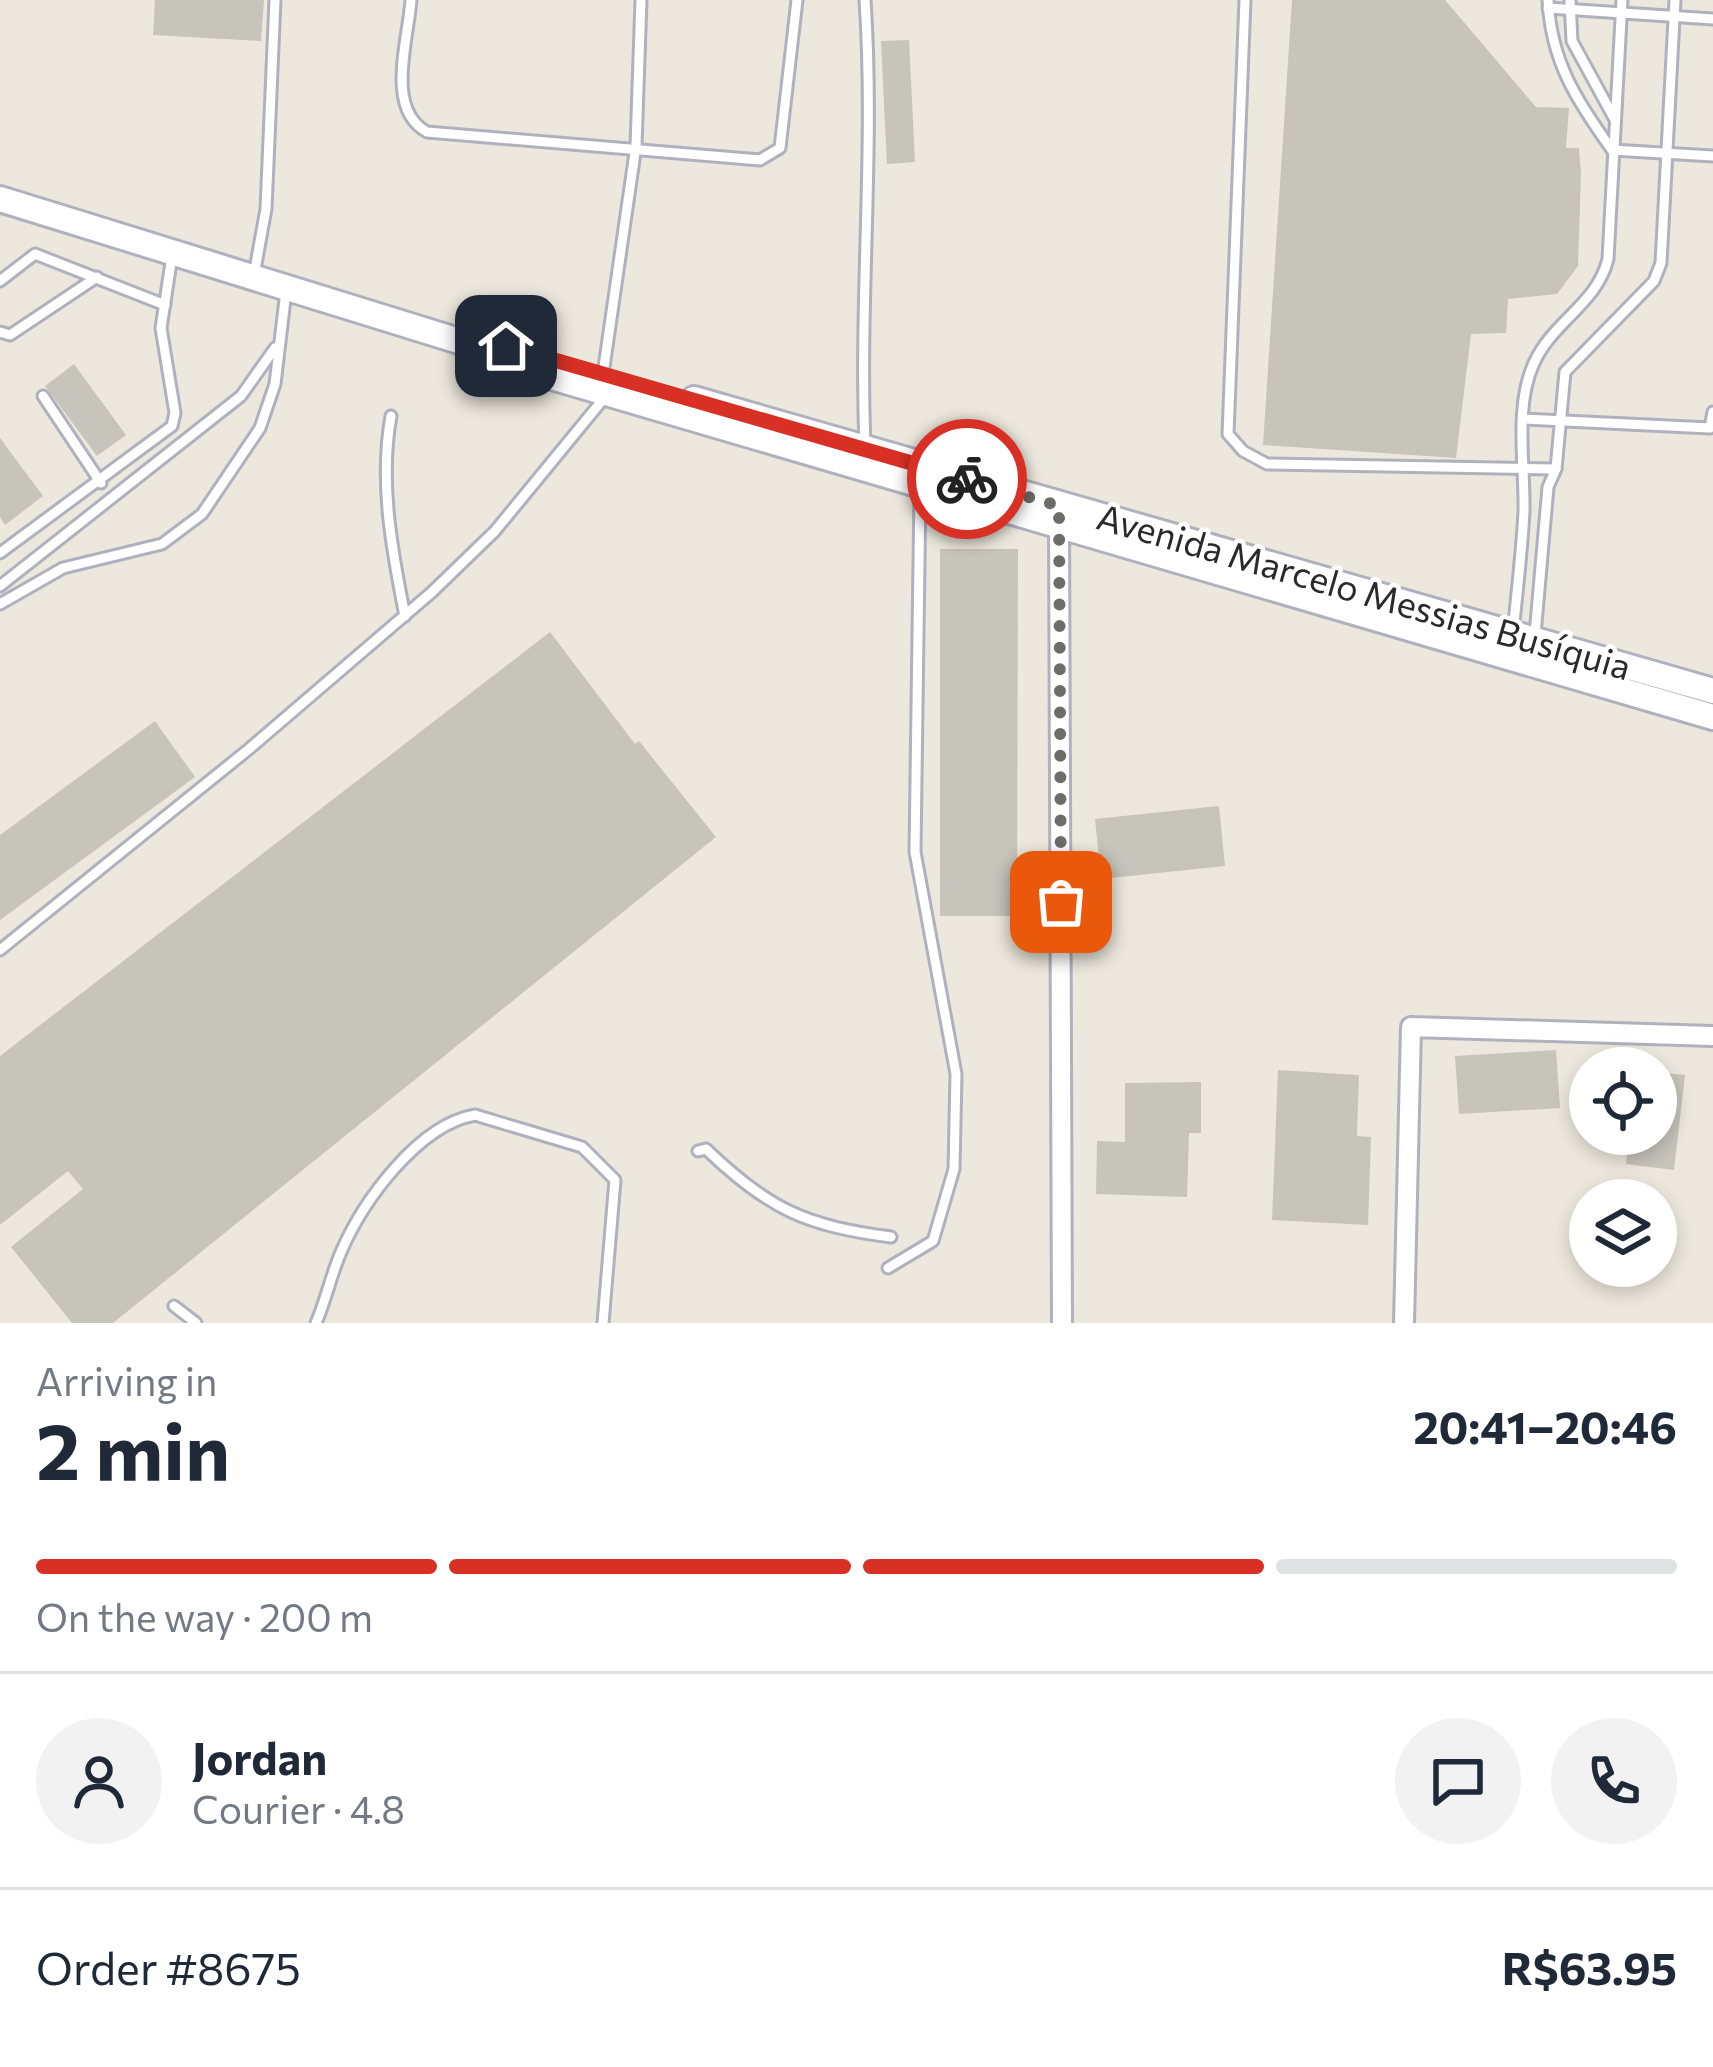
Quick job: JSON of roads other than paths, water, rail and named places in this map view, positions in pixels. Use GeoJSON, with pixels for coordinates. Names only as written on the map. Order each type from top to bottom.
{"type":"FeatureCollection","features":[{"type":"Feature","properties":{"kind":"street","name":"Avenida Marcelo Messias Busíquia"},"geometry":{"type":"LineString","coordinates":[[0,199],[459,341],[506,346],[606,383],[1059,517]]}},
{"type":"Feature","properties":{"kind":"street","name":"Avenida Marcelo Messias Busíquia"},"geometry":{"type":"LineString","coordinates":[[864,459],[920,487],[1059,517]]}},
{"type":"Feature","properties":{"kind":"street"},"geometry":{"type":"LineString","coordinates":[[1062,1323],[1059,517],[1523,649],[1713,717]]}},
{"type":"Feature","properties":{"kind":"street","name":"Avenida Marcelo Messias Busíquia"},"geometry":{"type":"LineString","coordinates":[[1523,649],[1713,691]]}},
{"type":"Feature","properties":{"kind":"street"},"geometry":{"type":"LineString","coordinates":[[1404,1323],[1411,1027],[1713,1036]]}},
{"type":"Feature","properties":{"kind":"lane"},"geometry":{"type":"LineString","coordinates":[[254,275],[266,209],[274,0]]}},
{"type":"Feature","properties":{"kind":"lane"},"geometry":{"type":"LineString","coordinates":[[411,0],[402,107],[411,123],[427,132],[760,160],[781,148],[797,0]]}},
{"type":"Feature","properties":{"kind":"lane"},"geometry":{"type":"LineString","coordinates":[[0,950],[405,616],[495,531],[606,383],[636,146],[641,0]]}},
{"type":"Feature","properties":{"kind":"lane"},"geometry":{"type":"LineString","coordinates":[[864,459],[861,340],[871,50],[865,0]]}},
{"type":"Feature","properties":{"kind":"lane"},"geometry":{"type":"LineString","coordinates":[[1245,0],[1228,434],[1243,452],[1267,464],[1556,469]]}},
{"type":"Feature","properties":{"kind":"lane"},"geometry":{"type":"LineString","coordinates":[[1523,649],[1523,419],[1532,366],[1602,285],[1622,0]]}},
{"type":"Feature","properties":{"kind":"lane"},"geometry":{"type":"LineString","coordinates":[[1523,649],[1548,487],[1556,469],[1565,373],[1654,281],[1661,262],[1676,0]]}},
{"type":"Feature","properties":{"kind":"lane"},"geometry":{"type":"LineString","coordinates":[[1612,150],[1571,93],[1557,64],[1548,4],[1713,19]]}},
{"type":"Feature","properties":{"kind":"lane"},"geometry":{"type":"LineString","coordinates":[[1570,5],[1572,41],[1614,118]]}},
{"type":"Feature","properties":{"kind":"lane"},"geometry":{"type":"LineString","coordinates":[[1612,150],[1713,156]]}},
{"type":"Feature","properties":{"kind":"lane"},"geometry":{"type":"LineString","coordinates":[[0,554],[172,426],[175,413],[162,341],[172,250]]}},
{"type":"Feature","properties":{"kind":"lane"},"geometry":{"type":"LineString","coordinates":[[0,281],[35,254],[165,305]]}},
{"type":"Feature","properties":{"kind":"lane"},"geometry":{"type":"LineString","coordinates":[[0,332],[10,335],[97,277]]}},
{"type":"Feature","properties":{"kind":"lane"},"geometry":{"type":"LineString","coordinates":[[0,604],[63,568],[162,544],[202,514],[260,428],[275,384],[287,285]]}},
{"type":"Feature","properties":{"kind":"lane"},"geometry":{"type":"LineString","coordinates":[[0,586],[241,396],[278,343]]}},
{"type":"Feature","properties":{"kind":"lane"},"geometry":{"type":"LineString","coordinates":[[43,396],[101,483]]}},
{"type":"Feature","properties":{"kind":"lane"},"geometry":{"type":"LineString","coordinates":[[1523,419],[1711,428],[1713,412]]}},
{"type":"Feature","properties":{"kind":"lane"},"geometry":{"type":"LineString","coordinates":[[392,416],[385,448],[390,528],[405,616]]}},
{"type":"Feature","properties":{"kind":"lane"},"geometry":{"type":"LineString","coordinates":[[888,1268],[932,1241],[954,1169],[956,1074],[915,852],[920,487]]}},
{"type":"Feature","properties":{"kind":"lane"},"geometry":{"type":"LineString","coordinates":[[1523,516],[1545,518]]}},
{"type":"Feature","properties":{"kind":"lane"},"geometry":{"type":"LineString","coordinates":[[316,1323],[341,1251],[390,1174],[460,1118],[475,1115],[582,1147],[615,1180],[603,1323]]}},
{"type":"Feature","properties":{"kind":"lane"},"geometry":{"type":"LineString","coordinates":[[698,1151],[706,1149],[753,1195],[792,1214],[891,1237]]}},
{"type":"Feature","properties":{"kind":"lane"},"geometry":{"type":"LineString","coordinates":[[174,1306],[196,1323]]}}]}
